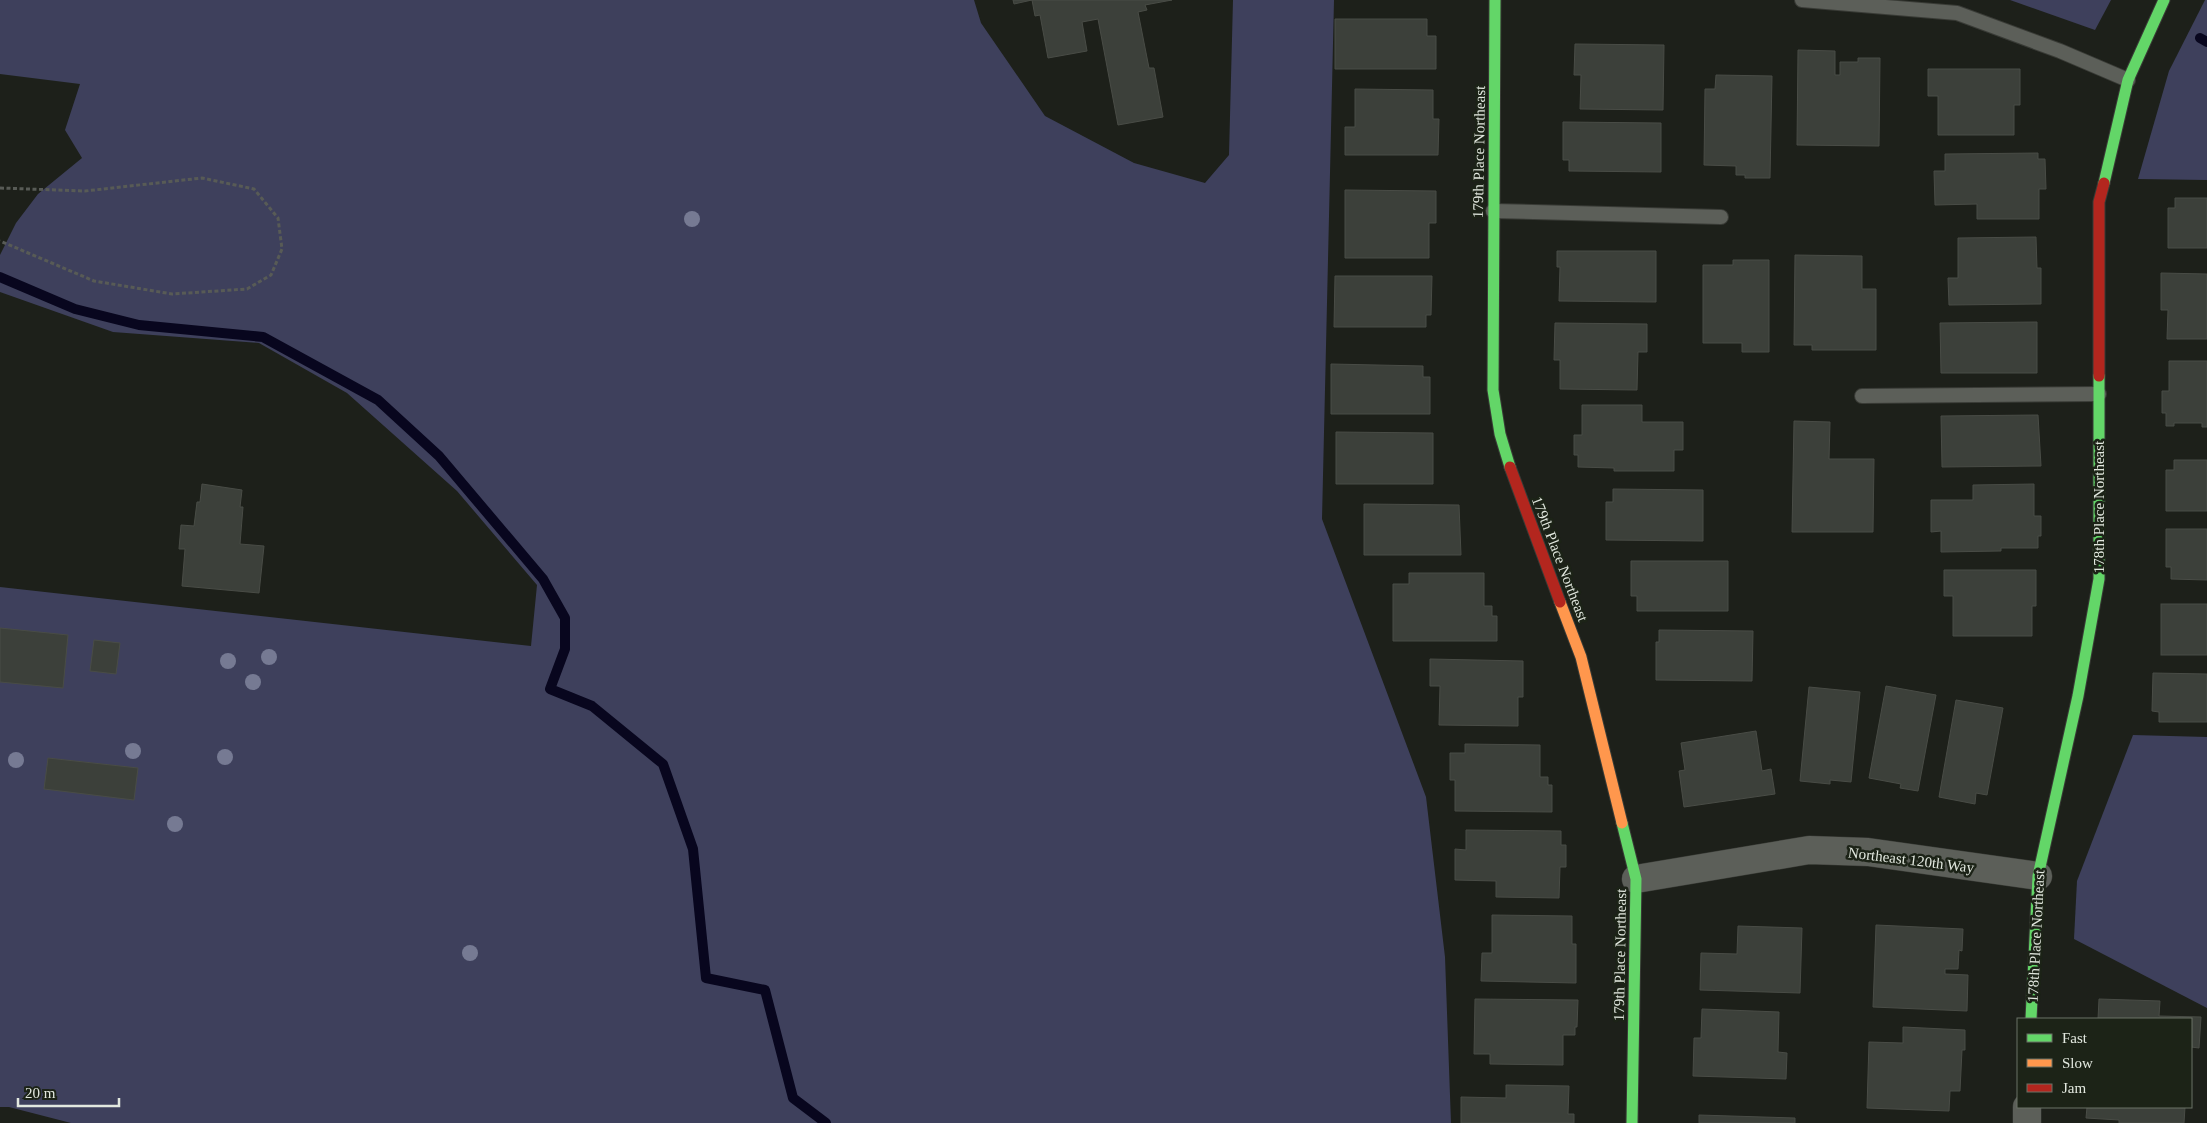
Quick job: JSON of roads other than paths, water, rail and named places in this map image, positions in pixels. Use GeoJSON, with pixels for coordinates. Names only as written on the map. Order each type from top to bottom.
{"type":"FeatureCollection","features":[{"type":"Feature","properties":{"kind":"street","name":"179th Place Northeast"},"geometry":{"type":"LineString","coordinates":[[1496,0],[1493,390],[1500,434],[1514,483],[1581,657],[1636,879],[1632,1123]]}},
{"type":"Feature","properties":{"kind":"street","name":"178th Place Northeast"},"geometry":{"type":"LineString","coordinates":[[2031,1018],[2038,876],[2078,696],[2099,579],[2099,202],[2128,80],[2164,0]]}},
{"type":"Feature","properties":{"kind":"street","name":"Northeast 120th Way"},"geometry":{"type":"LineString","coordinates":[[1636,879],[1809,850],[1868,852],[2038,876]]}},
{"type":"Feature","properties":{"kind":"street"},"geometry":{"type":"LineString","coordinates":[[2027,1108],[2027,1123]]}},
{"type":"Feature","properties":{"kind":"lane"},"geometry":{"type":"LineString","coordinates":[[1802,0],[1958,13],[2088,62],[2128,80]]}},
{"type":"Feature","properties":{"kind":"lane"},"geometry":{"type":"LineString","coordinates":[[1493,211],[1721,217]]}},
{"type":"Feature","properties":{"kind":"lane"},"geometry":{"type":"LineString","coordinates":[[1862,396],[2099,394]]}},
{"type":"Feature","properties":{"kind":"waterway"},"geometry":{"type":"LineString","coordinates":[[2200,38],[2207,42]]}},
{"type":"Feature","properties":{"kind":"waterway"},"geometry":{"type":"LineString","coordinates":[[0,277],[75,309],[139,325],[263,337],[378,400],[439,456],[543,579],[565,618],[565,649],[550,689],[592,706],[663,764],[693,849],[706,978],[765,990],[793,1098],[826,1123]]}}]}
